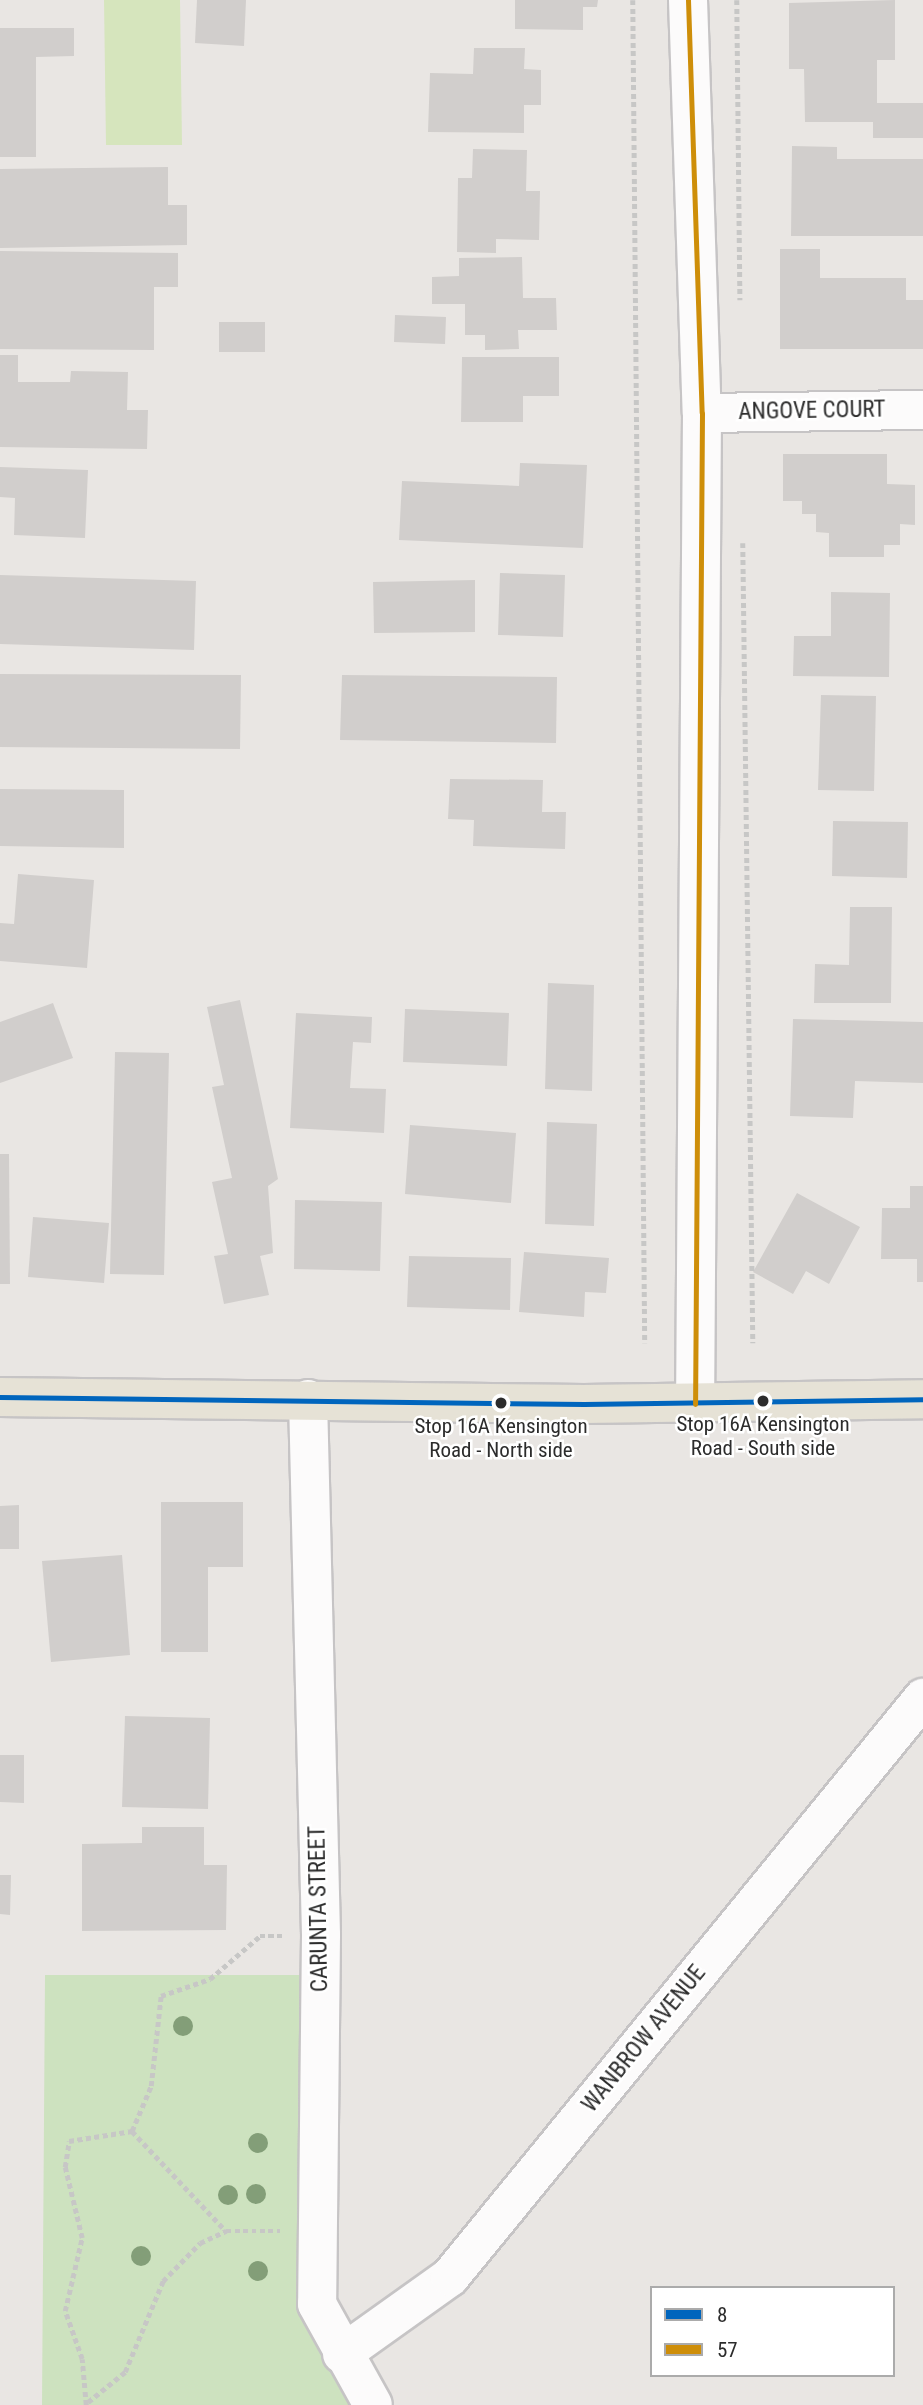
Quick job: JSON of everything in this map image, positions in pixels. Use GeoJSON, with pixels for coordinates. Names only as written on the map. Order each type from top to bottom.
{"type":"FeatureCollection","features":[{"type":"Feature","properties":{"kind":"main road"},"geometry":{"type":"LineString","coordinates":[[0,1397],[695,1404],[923,1399]]}},
{"type":"Feature","properties":{"kind":"street"},"geometry":{"type":"LineString","coordinates":[[688,0],[702,413],[695,1404]]}},
{"type":"Feature","properties":{"kind":"street","name":"ANGOVE COURT"},"geometry":{"type":"LineString","coordinates":[[702,413],[923,410]]}},
{"type":"Feature","properties":{"kind":"street","name":"CARUNTA STREET"},"geometry":{"type":"LineString","coordinates":[[308,1399],[321,1936],[317,2304],[342,2354],[373,2405]]}},
{"type":"Feature","properties":{"kind":"street","name":"WANBROW AVENUE"},"geometry":{"type":"LineString","coordinates":[[342,2354],[450,2277],[923,1698]]}},
{"type":"Feature","properties":{"kind":"path"},"geometry":{"type":"LineString","coordinates":[[633,0],[645,1343]]}},
{"type":"Feature","properties":{"kind":"path"},"geometry":{"type":"LineString","coordinates":[[737,0],[741,316]]}},
{"type":"Feature","properties":{"kind":"path"},"geometry":{"type":"LineString","coordinates":[[743,537],[753,1343]]}},
{"type":"Feature","properties":{"kind":"path"},"geometry":{"type":"LineString","coordinates":[[132,2132],[151,2086],[161,1996],[210,1979],[260,1936],[321,1936]]}},
{"type":"Feature","properties":{"kind":"path"},"geometry":{"type":"LineString","coordinates":[[132,2132],[226,2231]]}},
{"type":"Feature","properties":{"kind":"path"},"geometry":{"type":"LineString","coordinates":[[86,2404],[82,2359],[65,2311],[82,2238],[65,2167],[69,2141],[132,2132]]}},
{"type":"Feature","properties":{"kind":"path"},"geometry":{"type":"LineString","coordinates":[[86,2404],[125,2372],[163,2281],[200,2243],[226,2231],[316,2231]]}},
{"type":"Feature","properties":{"kind":"green space"},"geometry":{"type":"Polygon","coordinates":[[[104,0],[180,0],[182,145],[106,145],[104,0]]]}},
{"type":"Feature","properties":{"kind":"green space"},"geometry":{"type":"Polygon","coordinates":[[[45,1975],[312,1975],[317,2304],[375,2405],[42,2405],[45,1975]]]}},
{"type":"Feature","properties":{"kind":"building"},"geometry":{"type":"Polygon","coordinates":[[[197,0],[246,0],[244,46],[195,43],[197,0]]]}},
{"type":"Feature","properties":{"kind":"building"},"geometry":{"type":"Polygon","coordinates":[[[515,0],[598,0],[597,7],[583,7],[583,30],[515,29],[515,0]]]}},
{"type":"Feature","properties":{"kind":"building"},"geometry":{"type":"Polygon","coordinates":[[[895,0],[895,60],[877,60],[877,103],[923,103],[923,138],[873,138],[873,122],[805,122],[804,69],[789,69],[789,3],[895,0]]]}},
{"type":"Feature","properties":{"kind":"building"},"geometry":{"type":"Polygon","coordinates":[[[0,28],[74,28],[74,56],[36,57],[36,157],[0,157],[0,28]]]}},
{"type":"Feature","properties":{"kind":"building"},"geometry":{"type":"Polygon","coordinates":[[[474,48],[525,48],[524,69],[541,70],[541,105],[524,105],[524,133],[428,132],[430,73],[473,74],[474,48]]]}},
{"type":"Feature","properties":{"kind":"building"},"geometry":{"type":"Polygon","coordinates":[[[792,146],[837,147],[837,159],[923,159],[923,236],[791,236],[792,146]]]}},
{"type":"Feature","properties":{"kind":"building"},"geometry":{"type":"Polygon","coordinates":[[[473,149],[527,150],[526,191],[540,191],[539,240],[496,239],[496,253],[457,252],[458,178],[472,178],[473,149]]]}},
{"type":"Feature","properties":{"kind":"building"},"geometry":{"type":"Polygon","coordinates":[[[168,167],[168,205],[187,205],[187,245],[0,248],[0,169],[168,167]]]}},
{"type":"Feature","properties":{"kind":"building"},"geometry":{"type":"Polygon","coordinates":[[[780,249],[820,249],[820,278],[906,278],[906,300],[923,300],[923,349],[780,349],[780,249]]]}},
{"type":"Feature","properties":{"kind":"building"},"geometry":{"type":"Polygon","coordinates":[[[0,251],[178,253],[178,287],[154,287],[154,350],[0,349],[0,251]]]}},
{"type":"Feature","properties":{"kind":"building"},"geometry":{"type":"Polygon","coordinates":[[[522,257],[523,298],[556,298],[557,330],[518,330],[519,349],[485,350],[485,335],[465,335],[465,304],[432,304],[432,277],[459,276],[459,258],[522,257]]]}},
{"type":"Feature","properties":{"kind":"building"},"geometry":{"type":"Polygon","coordinates":[[[395,315],[446,317],[445,344],[394,342],[395,315]]]}},
{"type":"Feature","properties":{"kind":"building"},"geometry":{"type":"Polygon","coordinates":[[[219,322],[265,322],[265,352],[219,352],[219,322]]]}},
{"type":"Feature","properties":{"kind":"building"},"geometry":{"type":"Polygon","coordinates":[[[0,355],[18,355],[18,382],[70,382],[71,371],[128,372],[127,410],[148,410],[147,449],[0,447],[0,355]]]}},
{"type":"Feature","properties":{"kind":"building"},"geometry":{"type":"Polygon","coordinates":[[[462,357],[559,357],[559,396],[523,396],[523,422],[461,422],[462,357]]]}},
{"type":"Feature","properties":{"kind":"building"},"geometry":{"type":"Polygon","coordinates":[[[783,454],[887,454],[887,484],[915,485],[915,525],[900,524],[900,545],[884,545],[884,557],[829,557],[829,533],[816,532],[816,514],[802,514],[802,501],[783,501],[783,454]]]}},
{"type":"Feature","properties":{"kind":"building"},"geometry":{"type":"Polygon","coordinates":[[[520,463],[587,465],[583,548],[399,540],[402,481],[519,486],[520,463]]]}},
{"type":"Feature","properties":{"kind":"building"},"geometry":{"type":"Polygon","coordinates":[[[0,467],[88,470],[85,538],[14,535],[15,498],[0,497],[0,467]]]}},
{"type":"Feature","properties":{"kind":"building"},"geometry":{"type":"Polygon","coordinates":[[[500,573],[565,575],[563,637],[498,635],[500,573]]]}},
{"type":"Feature","properties":{"kind":"building"},"geometry":{"type":"Polygon","coordinates":[[[0,575],[196,581],[194,650],[0,644],[0,575]]]}},
{"type":"Feature","properties":{"kind":"building"},"geometry":{"type":"Polygon","coordinates":[[[475,580],[475,632],[374,633],[373,582],[475,580]]]}},
{"type":"Feature","properties":{"kind":"building"},"geometry":{"type":"Polygon","coordinates":[[[831,592],[890,593],[889,677],[793,676],[794,636],[831,636],[831,592]]]}},
{"type":"Feature","properties":{"kind":"building"},"geometry":{"type":"Polygon","coordinates":[[[0,674],[241,675],[240,749],[0,747],[0,674]]]}},
{"type":"Feature","properties":{"kind":"building"},"geometry":{"type":"Polygon","coordinates":[[[342,675],[557,677],[556,743],[340,740],[342,675]]]}},
{"type":"Feature","properties":{"kind":"building"},"geometry":{"type":"Polygon","coordinates":[[[821,695],[876,696],[874,791],[818,790],[821,695]]]}},
{"type":"Feature","properties":{"kind":"building"},"geometry":{"type":"Polygon","coordinates":[[[450,779],[543,780],[542,812],[566,812],[565,849],[473,846],[474,820],[448,819],[450,779]]]}},
{"type":"Feature","properties":{"kind":"building"},"geometry":{"type":"Polygon","coordinates":[[[0,789],[124,790],[124,848],[0,846],[0,789]]]}},
{"type":"Feature","properties":{"kind":"building"},"geometry":{"type":"Polygon","coordinates":[[[833,821],[908,822],[907,878],[832,876],[833,821]]]}},
{"type":"Feature","properties":{"kind":"building"},"geometry":{"type":"Polygon","coordinates":[[[18,874],[94,880],[87,968],[0,961],[0,923],[14,924],[18,874]]]}},
{"type":"Feature","properties":{"kind":"building"},"geometry":{"type":"Polygon","coordinates":[[[850,907],[892,907],[891,1003],[814,1003],[815,964],[849,965],[850,907]]]}},
{"type":"Feature","properties":{"kind":"building"},"geometry":{"type":"Polygon","coordinates":[[[548,983],[594,985],[592,1091],[545,1089],[548,983]]]}},
{"type":"Feature","properties":{"kind":"building"},"geometry":{"type":"Polygon","coordinates":[[[240,1000],[278,1179],[268,1186],[273,1253],[260,1256],[269,1295],[224,1304],[214,1256],[228,1254],[212,1182],[232,1178],[212,1087],[224,1085],[207,1007],[240,1000]]]}},
{"type":"Feature","properties":{"kind":"building"},"geometry":{"type":"Polygon","coordinates":[[[53,1003],[73,1058],[0,1083],[0,1022],[53,1003]]]}},
{"type":"Feature","properties":{"kind":"building"},"geometry":{"type":"Polygon","coordinates":[[[405,1009],[509,1013],[507,1066],[403,1062],[405,1009]]]}},
{"type":"Feature","properties":{"kind":"building"},"geometry":{"type":"Polygon","coordinates":[[[296,1013],[372,1017],[371,1043],[353,1042],[350,1088],[386,1089],[384,1133],[290,1128],[296,1013]]]}},
{"type":"Feature","properties":{"kind":"building"},"geometry":{"type":"Polygon","coordinates":[[[793,1019],[923,1022],[923,1083],[855,1081],[853,1118],[790,1116],[793,1019]]]}},
{"type":"Feature","properties":{"kind":"building"},"geometry":{"type":"Polygon","coordinates":[[[115,1052],[169,1053],[164,1275],[110,1274],[115,1052]]]}},
{"type":"Feature","properties":{"kind":"building"},"geometry":{"type":"Polygon","coordinates":[[[547,1122],[597,1124],[594,1226],[545,1224],[547,1122]]]}},
{"type":"Feature","properties":{"kind":"building"},"geometry":{"type":"Polygon","coordinates":[[[410,1125],[516,1133],[511,1203],[405,1194],[410,1125]]]}},
{"type":"Feature","properties":{"kind":"building"},"geometry":{"type":"Polygon","coordinates":[[[0,1154],[9,1154],[10,1284],[0,1284],[0,1154]]]}},
{"type":"Feature","properties":{"kind":"building"},"geometry":{"type":"Polygon","coordinates":[[[910,1186],[923,1186],[923,1282],[917,1282],[917,1259],[881,1259],[882,1208],[910,1208],[910,1186]]]}},
{"type":"Feature","properties":{"kind":"building"},"geometry":{"type":"Polygon","coordinates":[[[797,1193],[860,1227],[829,1284],[806,1271],[793,1294],[753,1272],[797,1193]]]}},
{"type":"Feature","properties":{"kind":"building"},"geometry":{"type":"Polygon","coordinates":[[[295,1200],[382,1202],[380,1271],[294,1269],[295,1200]]]}},
{"type":"Feature","properties":{"kind":"building"},"geometry":{"type":"Polygon","coordinates":[[[33,1217],[109,1223],[104,1283],[28,1277],[33,1217]]]}},
{"type":"Feature","properties":{"kind":"building"},"geometry":{"type":"Polygon","coordinates":[[[524,1252],[609,1258],[606,1293],[585,1292],[584,1317],[519,1312],[524,1252]]]}},
{"type":"Feature","properties":{"kind":"building"},"geometry":{"type":"Polygon","coordinates":[[[409,1256],[511,1258],[510,1310],[407,1307],[409,1256]]]}},
{"type":"Feature","properties":{"kind":"building"},"geometry":{"type":"Polygon","coordinates":[[[161,1502],[243,1502],[243,1567],[208,1567],[208,1652],[161,1652],[161,1502]]]}},
{"type":"Feature","properties":{"kind":"building"},"geometry":{"type":"Polygon","coordinates":[[[19,1505],[19,1549],[0,1549],[0,1506],[19,1505]]]}},
{"type":"Feature","properties":{"kind":"building"},"geometry":{"type":"Polygon","coordinates":[[[122,1555],[130,1655],[51,1662],[42,1561],[122,1555]]]}},
{"type":"Feature","properties":{"kind":"building"},"geometry":{"type":"Polygon","coordinates":[[[125,1716],[210,1718],[208,1809],[122,1807],[125,1716]]]}},
{"type":"Feature","properties":{"kind":"building"},"geometry":{"type":"Polygon","coordinates":[[[0,1755],[24,1755],[24,1803],[0,1802],[0,1755]]]}},
{"type":"Feature","properties":{"kind":"building"},"geometry":{"type":"Polygon","coordinates":[[[142,1827],[204,1827],[204,1865],[227,1865],[226,1930],[82,1931],[82,1844],[142,1843],[142,1827]]]}},
{"type":"Feature","properties":{"kind":"building"},"geometry":{"type":"Polygon","coordinates":[[[0,1875],[11,1875],[10,1915],[0,1914],[0,1875]]]}},
{"type":"Feature","properties":{"kind":"transit line","name":"57"},"geometry":{"type":"LineString","coordinates":[[688,0],[702,413],[695,1404]]}},
{"type":"Feature","properties":{"kind":"transit line","name":"8"},"geometry":{"type":"LineString","coordinates":[[0,1397],[584,1404],[923,1399]]}},
{"type":"Feature","properties":{"kind":"place","name":"Stop 16A Kensington Road - South side"},"geometry":{"type":"Point","coordinates":[763,1401]}},
{"type":"Feature","properties":{"kind":"place","name":"Stop 16A Kensington Road - North side"},"geometry":{"type":"Point","coordinates":[501,1403]}}]}
